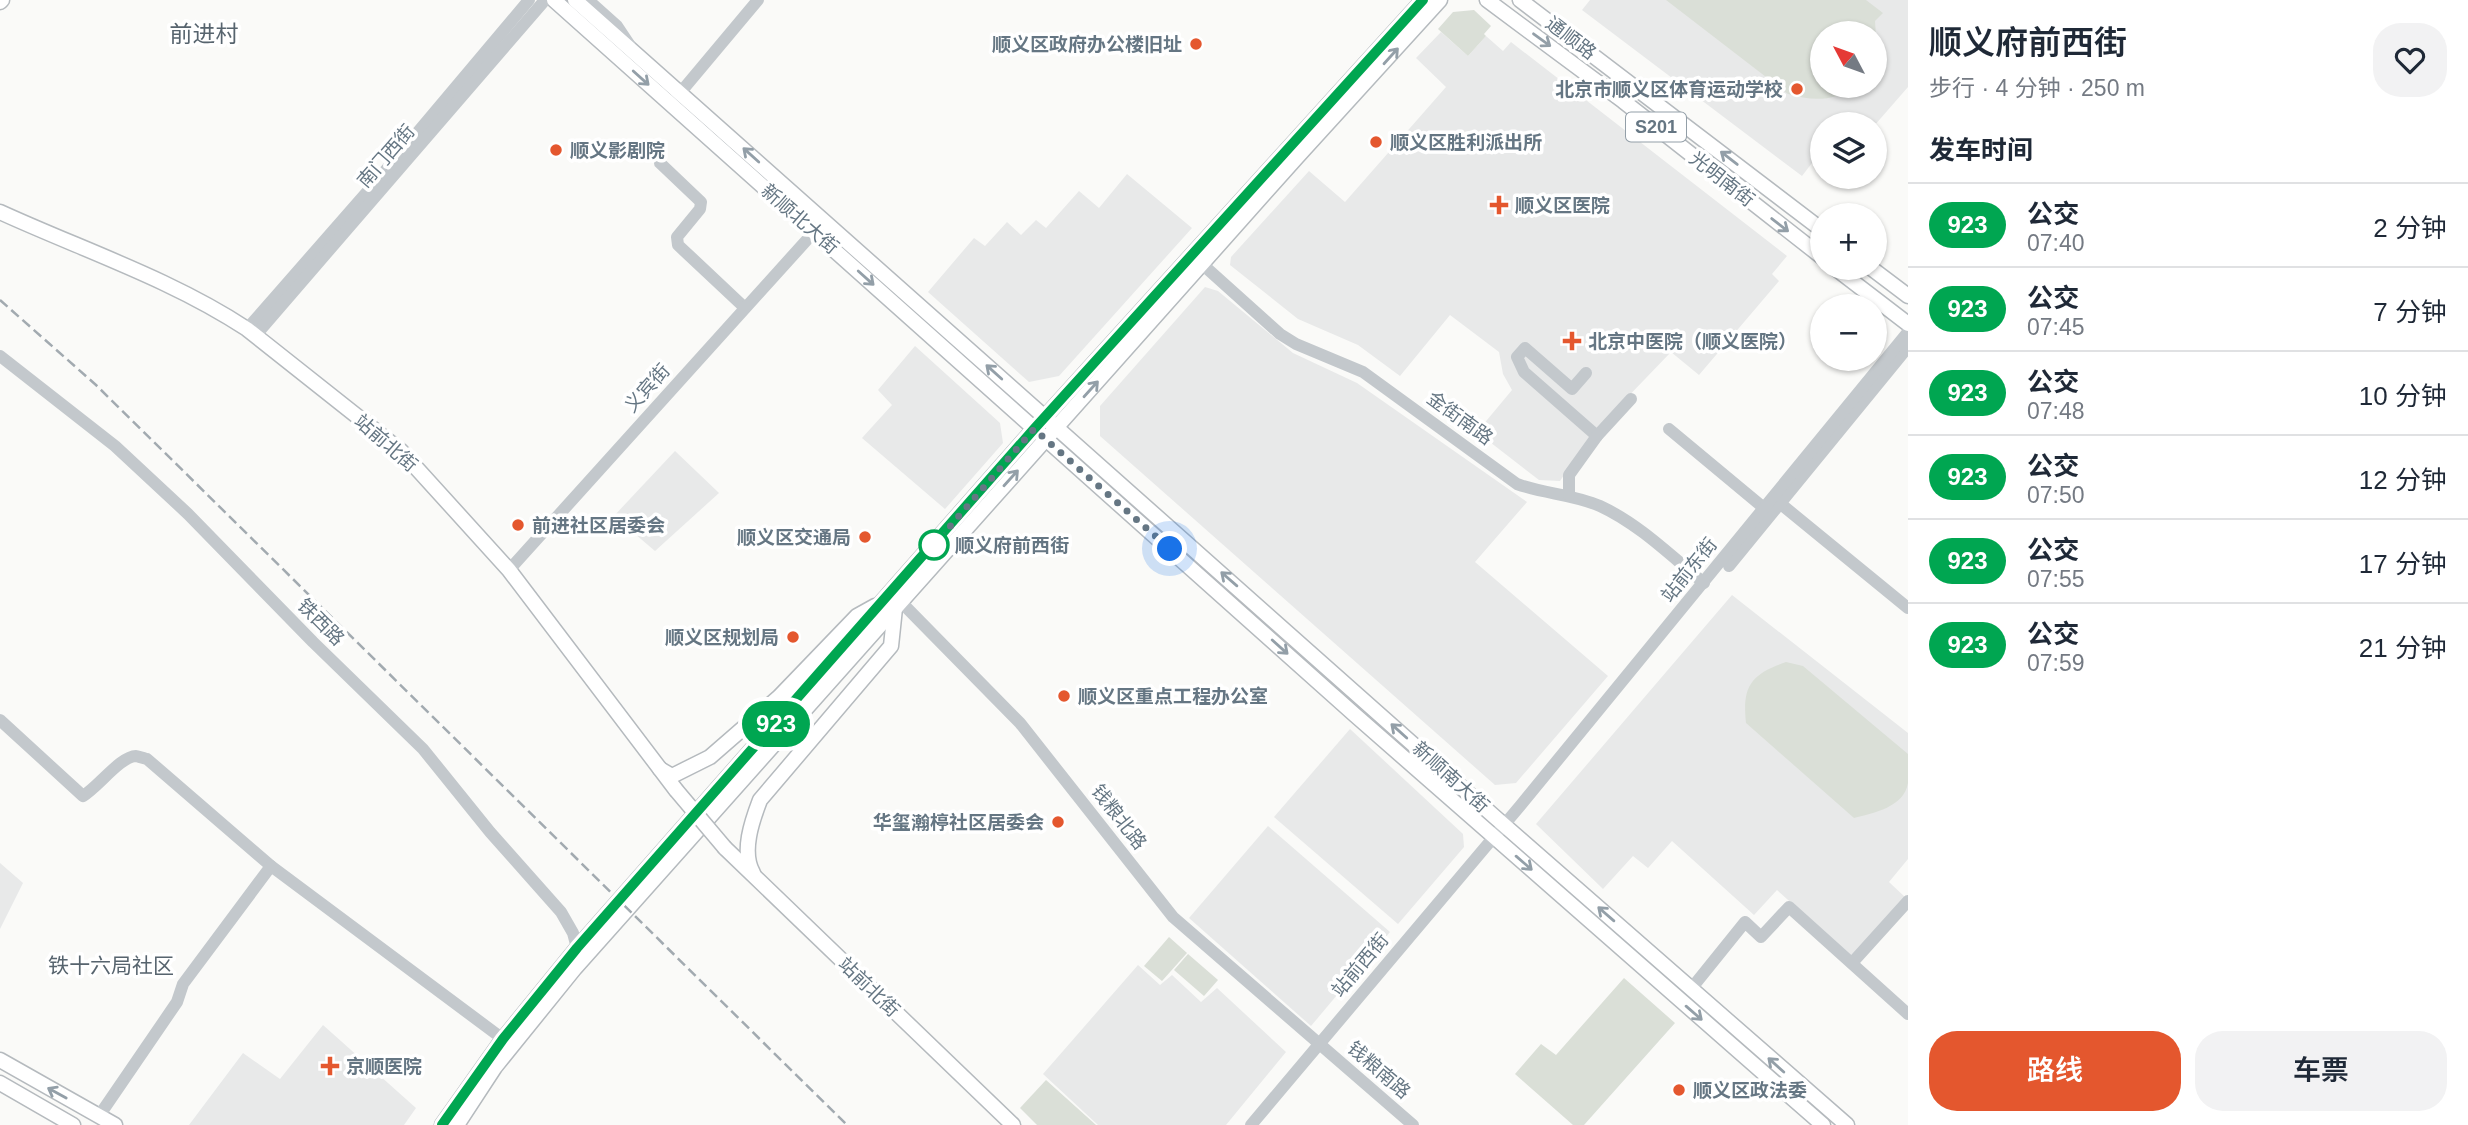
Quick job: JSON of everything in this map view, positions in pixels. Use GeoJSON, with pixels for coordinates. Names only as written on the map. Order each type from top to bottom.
{"type":"FeatureCollection","features":[{"type":"Feature","properties":{"kind":"main road","name":"新顺北大街"},"geometry":{"type":"LineString","coordinates":[[554,0],[1040,435]]}},
{"type":"Feature","properties":{"kind":"main road","name":"新顺北大街"},"geometry":{"type":"LineString","coordinates":[[575,0],[1051,422]]}},
{"type":"Feature","properties":{"kind":"main road"},"geometry":{"type":"LineString","coordinates":[[457,1125],[495,1068],[566,978],[1423,0]]}},
{"type":"Feature","properties":{"kind":"main road"},"geometry":{"type":"LineString","coordinates":[[1051,422],[1202,264],[1440,0]]}},
{"type":"Feature","properties":{"kind":"main road","name":"光明南街"},"geometry":{"type":"LineString","coordinates":[[1487,0],[1602,85],[1810,248]]}},
{"type":"Feature","properties":{"kind":"main road","name":"通顺路"},"geometry":{"type":"LineString","coordinates":[[1520,0],[1810,221]]}},
{"type":"Feature","properties":{"kind":"main road","name":"站前北街"},"geometry":{"type":"LineString","coordinates":[[0,212],[181,291],[251,333],[401,452],[509,570],[676,790],[725,848],[1013,1125]]}},
{"type":"Feature","properties":{"kind":"main road"},"geometry":{"type":"LineString","coordinates":[[1851,280],[1908,324]]}},
{"type":"Feature","properties":{"kind":"main road"},"geometry":{"type":"LineString","coordinates":[[1887,280],[1908,296]]}},
{"type":"Feature","properties":{"kind":"main road","name":"新顺南大街"},"geometry":{"type":"LineString","coordinates":[[1051,422],[1823,1125]]}},
{"type":"Feature","properties":{"kind":"main road","name":"新顺南大街"},"geometry":{"type":"LineString","coordinates":[[1040,435],[1501,833],[1690,989],[1847,1125]]}},
{"type":"Feature","properties":{"kind":"main road"},"geometry":{"type":"LineString","coordinates":[[442,1125],[503,1039],[577,948],[894,603]]}},
{"type":"Feature","properties":{"kind":"main road"},"geometry":{"type":"LineString","coordinates":[[660,768],[672,776],[709,757],[779,696],[857,616],[894,603]]}},
{"type":"Feature","properties":{"kind":"main road"},"geometry":{"type":"LineString","coordinates":[[759,881],[748,862],[748,851],[754,815],[760,800],[891,646],[894,603]]}},
{"type":"Feature","properties":{"kind":"main road"},"geometry":{"type":"LineString","coordinates":[[0,1060],[115,1125]]}},
{"type":"Feature","properties":{"kind":"main road"},"geometry":{"type":"LineString","coordinates":[[2,1089],[73,1125]]}},
{"type":"Feature","properties":{"kind":"street"},"geometry":{"type":"LineString","coordinates":[[479,68],[484,46],[522,0]]}},
{"type":"Feature","properties":{"kind":"street","name":"南门西街"},"geometry":{"type":"LineString","coordinates":[[479,68],[529,0]]}},
{"type":"Feature","properties":{"kind":"street","name":"南门西街"},"geometry":{"type":"LineString","coordinates":[[251,333],[479,68],[545,0]]}},
{"type":"Feature","properties":{"kind":"street"},"geometry":{"type":"LineString","coordinates":[[588,0],[617,26],[633,51]]}},
{"type":"Feature","properties":{"kind":"street"},"geometry":{"type":"LineString","coordinates":[[670,104],[758,0]]}},
{"type":"Feature","properties":{"kind":"street"},"geometry":{"type":"LineString","coordinates":[[479,68],[504,57],[545,9],[552,5],[602,49],[621,61]]}},
{"type":"Feature","properties":{"kind":"street"},"geometry":{"type":"LineString","coordinates":[[660,163],[701,202],[700,209],[677,237],[678,245],[744,307]]}},
{"type":"Feature","properties":{"kind":"street","name":"义宾街"},"geometry":{"type":"LineString","coordinates":[[509,570],[814,232]]}},
{"type":"Feature","properties":{"kind":"street","name":"金街南路"},"geometry":{"type":"LineString","coordinates":[[1202,264],[1280,334],[1296,344],[1363,372],[1517,484],[1530,489],[1569,495],[1626,520],[1704,583]]}},
{"type":"Feature","properties":{"kind":"street","name":"站前东街"},"geometry":{"type":"LineString","coordinates":[[1501,833],[1764,509],[1777,500],[1908,332]]}},
{"type":"Feature","properties":{"kind":"street","name":"站前东街"},"geometry":{"type":"LineString","coordinates":[[1501,833],[1777,500],[1908,347]]}},
{"type":"Feature","properties":{"kind":"street"},"geometry":{"type":"LineString","coordinates":[[1586,373],[1572,389],[1525,348],[1517,357],[1524,372],[1597,436]]}},
{"type":"Feature","properties":{"kind":"street","name":"铁西路"},"geometry":{"type":"LineString","coordinates":[[0,356],[115,446],[161,488],[423,748],[490,832],[561,912],[573,933],[577,948]]}},
{"type":"Feature","properties":{"kind":"street"},"geometry":{"type":"LineString","coordinates":[[1569,495],[1569,475],[1597,436],[1631,399]]}},
{"type":"Feature","properties":{"kind":"street"},"geometry":{"type":"LineString","coordinates":[[1669,429],[1764,509]]}},
{"type":"Feature","properties":{"kind":"street"},"geometry":{"type":"LineString","coordinates":[[1777,500],[1908,608]]}},
{"type":"Feature","properties":{"kind":"street","name":"钱粮北路"},"geometry":{"type":"LineString","coordinates":[[894,603],[1020,723],[1173,917],[1322,1046]]}},
{"type":"Feature","properties":{"kind":"street"},"geometry":{"type":"LineString","coordinates":[[0,720],[83,796],[93,790],[125,759],[136,756],[147,760],[271,866],[503,1039]]}},
{"type":"Feature","properties":{"kind":"street","name":"站前西街"},"geometry":{"type":"LineString","coordinates":[[1251,1125],[1322,1046],[1501,833]]}},
{"type":"Feature","properties":{"kind":"street"},"geometry":{"type":"LineString","coordinates":[[99,1116],[177,1002],[183,984],[271,866]]}},
{"type":"Feature","properties":{"kind":"street"},"geometry":{"type":"LineString","coordinates":[[1852,963],[1908,901]]}},
{"type":"Feature","properties":{"kind":"street"},"geometry":{"type":"LineString","coordinates":[[1690,989],[1745,922],[1761,937],[1789,907],[1908,1014]]}},
{"type":"Feature","properties":{"kind":"street","name":"站前西街"},"geometry":{"type":"LineString","coordinates":[[1262,1125],[1322,1046]]}},
{"type":"Feature","properties":{"kind":"street","name":"钱粮南路"},"geometry":{"type":"LineString","coordinates":[[1322,1046],[1413,1125]]}},
{"type":"Feature","properties":{"kind":"shaded area","name":"北京市顺义区体育运动学校"},"geometry":{"type":"Polygon","coordinates":[[[1590,0],[1908,0],[1908,87],[1886,112],[1810,112],[1810,166],[1802,176],[1582,10],[1590,0]]]}},
{"type":"Feature","properties":{"kind":"shaded area"},"geometry":{"type":"Polygon","coordinates":[[[1666,0],[1866,0],[1883,13],[1875,21],[1810,21],[1810,98],[1827,98],[1814,99],[1788,94],[1666,0]]]}},
{"type":"Feature","properties":{"kind":"shaded area"},"geometry":{"type":"Polygon","coordinates":[[[1474,10],[1491,26],[1484,34],[1486,36],[1468,56],[1438,29],[1453,12],[1474,10]]]}},
{"type":"Feature","properties":{"kind":"shaded area","name":"顺义区医院"},"geometry":{"type":"Polygon","coordinates":[[[1441,32],[1468,56],[1486,36],[1503,51],[1511,42],[1787,256],[1772,274],[1779,281],[1699,375],[1671,352],[1593,433],[1560,481],[1539,480],[1477,432],[1512,390],[1503,374],[1499,352],[1450,315],[1400,376],[1358,345],[1298,319],[1230,265],[1231,257],[1309,171],[1345,202],[1446,87],[1416,58],[1441,32]]]}},
{"type":"Feature","properties":{"kind":"shaded area"},"geometry":{"type":"Polygon","coordinates":[[[1127,174],[1192,228],[1059,376],[1029,382],[928,292],[974,238],[985,246],[1007,222],[1021,235],[1036,220],[1046,228],[1079,191],[1099,208],[1127,174]]]}},
{"type":"Feature","properties":{"kind":"shaded area"},"geometry":{"type":"Polygon","coordinates":[[[1205,287],[1218,291],[1293,353],[1357,383],[1527,502],[1475,562],[1608,676],[1516,783],[1495,785],[1100,436],[1100,406],[1205,287]]]}},
{"type":"Feature","properties":{"kind":"shaded area"},"geometry":{"type":"Polygon","coordinates":[[[915,346],[1000,423],[1003,443],[945,509],[862,438],[892,405],[878,390],[915,346]]]}},
{"type":"Feature","properties":{"kind":"shaded area"},"geometry":{"type":"Polygon","coordinates":[[[675,451],[719,493],[655,551],[614,516],[675,451]]]}},
{"type":"Feature","properties":{"kind":"shaded area"},"geometry":{"type":"Polygon","coordinates":[[[1732,595],[1908,733],[1908,859],[1889,882],[1906,898],[1853,958],[1777,890],[1754,915],[1672,841],[1648,868],[1633,856],[1603,889],[1536,824],[1732,595]]]}},
{"type":"Feature","properties":{"kind":"shaded area"},"geometry":{"type":"Polygon","coordinates":[[[1786,662],[1803,666],[1908,754],[1908,783],[1901,798],[1887,808],[1854,818],[1746,723],[1746,700],[1751,683],[1764,671],[1786,662]]]}},
{"type":"Feature","properties":{"kind":"shaded area"},"geometry":{"type":"Polygon","coordinates":[[[1350,729],[1463,834],[1464,847],[1398,924],[1274,817],[1350,729]]]}},
{"type":"Feature","properties":{"kind":"shaded area"},"geometry":{"type":"Polygon","coordinates":[[[1268,826],[1390,932],[1311,1026],[1189,918],[1268,826]]]}},
{"type":"Feature","properties":{"kind":"shaded area"},"geometry":{"type":"Polygon","coordinates":[[[0,863],[23,883],[0,929],[0,863]]]}},
{"type":"Feature","properties":{"kind":"shaded area"},"geometry":{"type":"Polygon","coordinates":[[[1169,937],[1187,953],[1162,981],[1144,966],[1169,937]]]}},
{"type":"Feature","properties":{"kind":"shaded area"},"geometry":{"type":"Polygon","coordinates":[[[1188,954],[1218,980],[1204,996],[1174,970],[1188,954]]]}},
{"type":"Feature","properties":{"kind":"shaded area"},"geometry":{"type":"Polygon","coordinates":[[[1138,965],[1160,985],[1172,975],[1201,1002],[1217,988],[1286,1052],[1226,1125],[1098,1125],[1043,1074],[1138,965]]]}},
{"type":"Feature","properties":{"kind":"shaded area"},"geometry":{"type":"Polygon","coordinates":[[[1624,978],[1675,1023],[1584,1125],[1573,1125],[1515,1074],[1541,1044],[1556,1055],[1624,978]]]}},
{"type":"Feature","properties":{"kind":"shaded area","name":"京顺医院"},"geometry":{"type":"Polygon","coordinates":[[[323,1025],[416,1108],[404,1125],[189,1125],[243,1053],[280,1079],[323,1025]]]}},
{"type":"Feature","properties":{"kind":"shaded area"},"geometry":{"type":"Polygon","coordinates":[[[1046,1080],[1096,1125],[1037,1125],[1020,1108],[1046,1080]]]}},
{"type":"Feature","properties":{"kind":"railway"},"geometry":{"type":"LineString","coordinates":[[0,300],[96,385],[847,1125]]}},
{"type":"Feature","properties":{"kind":"bus line","name":"923"},"geometry":{"type":"LineString","coordinates":[[442,1125],[486,1061],[577,948],[1034,429],[1423,0]]}},
{"type":"Feature","properties":{"kind":"place","name":"顺义区政府办公楼旧址"},"geometry":{"type":"Point","coordinates":[1196,44]}},
{"type":"Feature","properties":{"kind":"place","name":"北京市顺义区体育运动学校"},"geometry":{"type":"Point","coordinates":[1797,89]}},
{"type":"Feature","properties":{"kind":"place","name":"顺义区胜利派出所"},"geometry":{"type":"Point","coordinates":[1376,142]}},
{"type":"Feature","properties":{"kind":"place","name":"顺义影剧院"},"geometry":{"type":"Point","coordinates":[556,150]}},
{"type":"Feature","properties":{"kind":"place","name":"顺义区医院"},"geometry":{"type":"Point","coordinates":[1499,205]}},
{"type":"Feature","properties":{"kind":"place","name":"北京中医院（顺义医院）"},"geometry":{"type":"Point","coordinates":[1572,341]}},
{"type":"Feature","properties":{"kind":"place","name":"前进社区居委会"},"geometry":{"type":"Point","coordinates":[518,525]}},
{"type":"Feature","properties":{"kind":"place","name":"顺义区交通局"},"geometry":{"type":"Point","coordinates":[865,537]}},
{"type":"Feature","properties":{"kind":"place","name":"顺义府前西街"},"geometry":{"type":"Point","coordinates":[934,545]}},
{"type":"Feature","properties":{"kind":"place","name":"顺义区规划局"},"geometry":{"type":"Point","coordinates":[793,637]}},
{"type":"Feature","properties":{"kind":"place","name":"顺义区重点工程办公室"},"geometry":{"type":"Point","coordinates":[1064,696]}},
{"type":"Feature","properties":{"kind":"place","name":"华玺瀚楟社区居委会"},"geometry":{"type":"Point","coordinates":[1058,822]}},
{"type":"Feature","properties":{"kind":"place","name":"京顺医院"},"geometry":{"type":"Point","coordinates":[330,1066]}},
{"type":"Feature","properties":{"kind":"place","name":"顺义区政法委"},"geometry":{"type":"Point","coordinates":[1679,1090]}},
{"type":"Feature","properties":{"kind":"district","name":"前进村"},"geometry":{"type":"Point","coordinates":[204,34]}},
{"type":"Feature","properties":{"kind":"district","name":"铁十六局社区"},"geometry":{"type":"Point","coordinates":[111,965]}},
{"type":"Feature","properties":{"kind":"route"},"geometry":{"type":"LineString","coordinates":[[934,545],[1034,429],[1170,549]]}}]}
